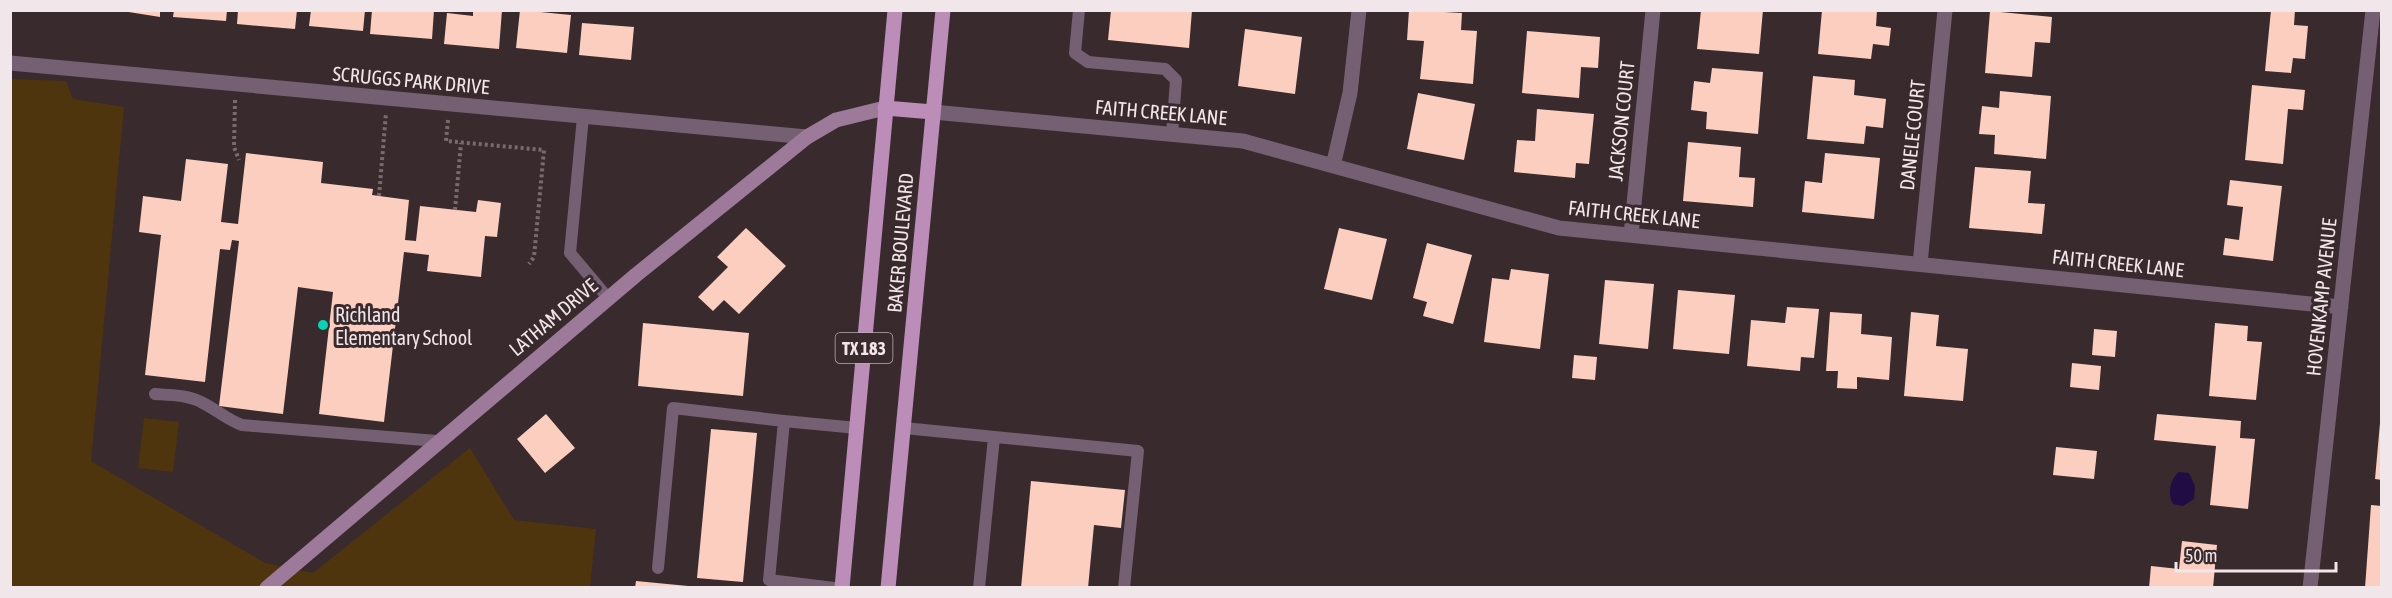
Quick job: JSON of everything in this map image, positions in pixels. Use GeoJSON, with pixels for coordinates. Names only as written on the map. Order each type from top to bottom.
{"type":"FeatureCollection","features":[{"type":"Feature","properties":{"kind":"main road","name":"BAKER BOULEVARD"},"geometry":{"type":"LineString","coordinates":[[842,588],[895,10]]}},
{"type":"Feature","properties":{"kind":"main road","name":"BAKER BOULEVARD"},"geometry":{"type":"LineString","coordinates":[[888,588],[943,10]]}},
{"type":"Feature","properties":{"kind":"main road"},"geometry":{"type":"LineString","coordinates":[[885,108],[933,112]]}},
{"type":"Feature","properties":{"kind":"street"},"geometry":{"type":"LineString","coordinates":[[1332,166],[1350,93],[1359,10]]}},
{"type":"Feature","properties":{"kind":"street","name":"JACKSON COURT"},"geometry":{"type":"LineString","coordinates":[[1631,235],[1653,10]]}},
{"type":"Feature","properties":{"kind":"street","name":"DANELE COURT"},"geometry":{"type":"LineString","coordinates":[[1920,264],[1945,10]]}},
{"type":"Feature","properties":{"kind":"street","name":"HOVENKAMP AVENUE"},"geometry":{"type":"LineString","coordinates":[[2310,588],[2373,10]]}},
{"type":"Feature","properties":{"kind":"street","name":"SCRUGGS PARK DRIVE"},"geometry":{"type":"LineString","coordinates":[[10,63],[807,137]]}},
{"type":"Feature","properties":{"kind":"street","name":"LATHAM DRIVE"},"geometry":{"type":"LineString","coordinates":[[267,588],[437,441],[608,298],[807,137],[836,120],[885,108]]}},
{"type":"Feature","properties":{"kind":"street","name":"FAITH CREEK LANE"},"geometry":{"type":"LineString","coordinates":[[933,112],[1243,141],[1559,228],[2341,307]]}},
{"type":"Feature","properties":{"kind":"lane"},"geometry":{"type":"LineString","coordinates":[[1079,10],[1076,53],[1088,62],[1165,69],[1176,80],[1172,134]]}},
{"type":"Feature","properties":{"kind":"lane"},"geometry":{"type":"LineString","coordinates":[[584,117],[570,253],[608,298]]}},
{"type":"Feature","properties":{"kind":"lane"},"geometry":{"type":"LineString","coordinates":[[155,394],[189,397],[203,403],[230,422],[243,425],[437,441]]}},
{"type":"Feature","properties":{"kind":"lane"},"geometry":{"type":"LineString","coordinates":[[658,568],[673,408],[857,428]]}},
{"type":"Feature","properties":{"kind":"lane"},"geometry":{"type":"LineString","coordinates":[[784,421],[769,580],[834,588]]}},
{"type":"Feature","properties":{"kind":"lane"},"geometry":{"type":"LineString","coordinates":[[904,428],[1138,451],[1124,588]]}},
{"type":"Feature","properties":{"kind":"lane"},"geometry":{"type":"LineString","coordinates":[[980,588],[994,437]]}},
{"type":"Feature","properties":{"kind":"path"},"geometry":{"type":"LineString","coordinates":[[236,85],[233,123],[234,147],[239,160]]}},
{"type":"Feature","properties":{"kind":"path"},"geometry":{"type":"LineString","coordinates":[[379,196],[387,99]]}},
{"type":"Feature","properties":{"kind":"path"},"geometry":{"type":"LineString","coordinates":[[450,105],[446,141],[544,150],[534,257],[529,264]]}},
{"type":"Feature","properties":{"kind":"path"},"geometry":{"type":"LineString","coordinates":[[455,210],[461,143]]}},
{"type":"Feature","properties":{"kind":"shaded area"},"geometry":{"type":"Polygon","coordinates":[[[11,79],[66,81],[73,99],[124,107],[91,461],[265,563],[313,573],[470,448],[514,520],[596,529],[590,587],[11,588],[11,79]]]}},
{"type":"Feature","properties":{"kind":"shaded area"},"geometry":{"type":"Polygon","coordinates":[[[144,418],[179,422],[173,472],[138,468],[144,418]]]}},
{"type":"Feature","properties":{"kind":"shaded area"},"geometry":{"type":"Polygon","coordinates":[[[2179,472],[2189,473],[2195,486],[2194,499],[2183,506],[2173,504],[2170,496],[2172,483],[2179,472]]]}},
{"type":"Feature","properties":{"kind":"building"},"geometry":{"type":"Polygon","coordinates":[[[116,10],[160,10],[160,17],[116,10]]]}},
{"type":"Feature","properties":{"kind":"building"},"geometry":{"type":"Polygon","coordinates":[[[174,10],[227,10],[226,21],[173,17],[174,10]]]}},
{"type":"Feature","properties":{"kind":"building"},"geometry":{"type":"Polygon","coordinates":[[[238,10],[297,10],[295,29],[237,24],[238,10]]]}},
{"type":"Feature","properties":{"kind":"building"},"geometry":{"type":"Polygon","coordinates":[[[311,10],[365,10],[363,31],[309,26],[311,10]]]}},
{"type":"Feature","properties":{"kind":"building"},"geometry":{"type":"Polygon","coordinates":[[[372,10],[434,10],[432,39],[370,34],[372,10]]]}},
{"type":"Feature","properties":{"kind":"building"},"geometry":{"type":"Polygon","coordinates":[[[473,10],[502,10],[499,49],[444,44],[447,13],[473,16],[473,10]]]}},
{"type":"Feature","properties":{"kind":"building"},"geometry":{"type":"Polygon","coordinates":[[[520,10],[571,15],[567,53],[516,48],[520,10]]]}},
{"type":"Feature","properties":{"kind":"building"},"geometry":{"type":"Polygon","coordinates":[[[1111,10],[1192,10],[1189,48],[1108,40],[1111,10]]]}},
{"type":"Feature","properties":{"kind":"building"},"geometry":{"type":"Polygon","coordinates":[[[1409,10],[1462,13],[1461,30],[1477,31],[1473,84],[1420,79],[1424,41],[1407,40],[1409,10]]]}},
{"type":"Feature","properties":{"kind":"building"},"geometry":{"type":"Polygon","coordinates":[[[1701,10],[1763,10],[1759,54],[1697,49],[1701,10]]]}},
{"type":"Feature","properties":{"kind":"building"},"geometry":{"type":"Polygon","coordinates":[[[1822,10],[1877,10],[1876,26],[1891,28],[1889,46],[1873,44],[1871,59],[1818,54],[1822,10]]]}},
{"type":"Feature","properties":{"kind":"building"},"geometry":{"type":"Polygon","coordinates":[[[2271,10],[2295,10],[2294,25],[2308,26],[2305,59],[2293,58],[2291,73],[2265,71],[2271,10]]]}},
{"type":"Feature","properties":{"kind":"building"},"geometry":{"type":"Polygon","coordinates":[[[1990,11],[2052,17],[2050,43],[2035,42],[2032,77],[1985,73],[1990,11]]]}},
{"type":"Feature","properties":{"kind":"building"},"geometry":{"type":"Polygon","coordinates":[[[582,23],[634,27],[631,60],[579,55],[582,23]]]}},
{"type":"Feature","properties":{"kind":"building"},"geometry":{"type":"Polygon","coordinates":[[[1245,29],[1302,37],[1295,94],[1238,86],[1245,29]]]}},
{"type":"Feature","properties":{"kind":"building"},"geometry":{"type":"Polygon","coordinates":[[[1527,31],[1600,37],[1598,68],[1581,67],[1579,98],[1522,93],[1527,31]]]}},
{"type":"Feature","properties":{"kind":"building"},"geometry":{"type":"Polygon","coordinates":[[[1712,68],[1763,72],[1758,134],[1706,129],[1707,112],[1691,110],[1694,81],[1710,83],[1712,68]]]}},
{"type":"Feature","properties":{"kind":"building"},"geometry":{"type":"Polygon","coordinates":[[[1813,76],[1855,80],[1854,95],[1886,99],[1883,128],[1866,126],[1864,144],[1807,139],[1813,76]]]}},
{"type":"Feature","properties":{"kind":"building"},"geometry":{"type":"Polygon","coordinates":[[[2252,85],[2305,90],[2303,110],[2288,109],[2283,164],[2245,160],[2252,85]]]}},
{"type":"Feature","properties":{"kind":"building"},"geometry":{"type":"Polygon","coordinates":[[[2000,91],[2051,96],[2046,159],[1994,154],[1995,135],[1979,134],[1982,106],[1999,108],[2000,91]]]}},
{"type":"Feature","properties":{"kind":"building"},"geometry":{"type":"Polygon","coordinates":[[[1418,93],[1475,104],[1464,160],[1407,149],[1418,93]]]}},
{"type":"Feature","properties":{"kind":"building"},"geometry":{"type":"Polygon","coordinates":[[[1537,109],[1594,114],[1589,164],[1576,163],[1575,178],[1514,172],[1517,140],[1535,141],[1537,109]]]}},
{"type":"Feature","properties":{"kind":"building"},"geometry":{"type":"Polygon","coordinates":[[[1688,142],[1741,147],[1739,177],[1755,178],[1753,207],[1683,201],[1688,142]]]}},
{"type":"Feature","properties":{"kind":"building"},"geometry":{"type":"Polygon","coordinates":[[[246,153],[323,162],[321,183],[373,189],[372,195],[409,200],[405,240],[416,241],[420,206],[476,212],[478,200],[501,203],[497,237],[485,236],[481,277],[427,271],[429,255],[404,252],[384,422],[319,414],[333,292],[298,287],[283,414],[219,406],[239,241],[232,240],[230,250],[220,249],[205,382],[145,375],[161,235],[139,232],[143,196],[181,201],[186,159],[228,164],[221,222],[238,224],[246,153]]]}},
{"type":"Feature","properties":{"kind":"building"},"geometry":{"type":"Polygon","coordinates":[[[1825,153],[1880,158],[1874,219],[1802,212],[1805,181],[1822,183],[1825,153]]]}},
{"type":"Feature","properties":{"kind":"building"},"geometry":{"type":"Polygon","coordinates":[[[1975,167],[2031,171],[2028,203],[2045,204],[2042,234],[1969,228],[1975,167]]]}},
{"type":"Feature","properties":{"kind":"building"},"geometry":{"type":"Polygon","coordinates":[[[2230,180],[2282,186],[2273,261],[2223,255],[2225,238],[2239,240],[2243,207],[2227,205],[2230,180]]]}},
{"type":"Feature","properties":{"kind":"building"},"geometry":{"type":"Polygon","coordinates":[[[746,228],[786,266],[739,314],[724,300],[713,311],[698,297],[728,267],[717,257],[746,228]]]}},
{"type":"Feature","properties":{"kind":"building"},"geometry":{"type":"Polygon","coordinates":[[[1339,228],[1387,239],[1372,300],[1324,289],[1339,228]]]}},
{"type":"Feature","properties":{"kind":"building"},"geometry":{"type":"Polygon","coordinates":[[[1427,243],[1472,255],[1453,324],[1423,316],[1427,302],[1413,298],[1427,243]]]}},
{"type":"Feature","properties":{"kind":"building"},"geometry":{"type":"Polygon","coordinates":[[[1511,269],[1549,274],[1540,349],[1484,342],[1492,278],[1509,280],[1511,269]]]}},
{"type":"Feature","properties":{"kind":"building"},"geometry":{"type":"Polygon","coordinates":[[[1605,280],[1654,284],[1648,349],[1599,344],[1605,280]]]}},
{"type":"Feature","properties":{"kind":"building"},"geometry":{"type":"Polygon","coordinates":[[[1678,290],[1735,295],[1729,354],[1673,349],[1678,290]]]}},
{"type":"Feature","properties":{"kind":"building"},"geometry":{"type":"Polygon","coordinates":[[[1787,307],[1819,309],[1814,358],[1801,357],[1800,371],[1747,366],[1751,320],[1785,323],[1787,307]]]}},
{"type":"Feature","properties":{"kind":"building"},"geometry":{"type":"Polygon","coordinates":[[[1830,312],[1862,314],[1861,334],[1892,337],[1889,380],[1857,377],[1857,389],[1837,388],[1838,371],[1826,371],[1830,312]]]}},
{"type":"Feature","properties":{"kind":"building"},"geometry":{"type":"Polygon","coordinates":[[[1911,312],[1939,315],[1936,346],[1968,349],[1963,401],[1904,396],[1911,312]]]}},
{"type":"Feature","properties":{"kind":"building"},"geometry":{"type":"Polygon","coordinates":[[[643,323],[749,333],[743,396],[638,386],[643,323]]]}},
{"type":"Feature","properties":{"kind":"building"},"geometry":{"type":"Polygon","coordinates":[[[2215,323],[2248,326],[2247,341],[2262,342],[2256,400],[2209,396],[2215,323]]]}},
{"type":"Feature","properties":{"kind":"building"},"geometry":{"type":"Polygon","coordinates":[[[2094,329],[2117,331],[2115,357],[2092,355],[2094,329]]]}},
{"type":"Feature","properties":{"kind":"building"},"geometry":{"type":"Polygon","coordinates":[[[1574,355],[1597,357],[1595,380],[1572,378],[1574,355]]]}},
{"type":"Feature","properties":{"kind":"building"},"geometry":{"type":"Polygon","coordinates":[[[2072,363],[2101,366],[2099,390],[2070,387],[2072,363]]]}},
{"type":"Feature","properties":{"kind":"building"},"geometry":{"type":"Polygon","coordinates":[[[546,414],[575,448],[545,473],[517,439],[546,414]]]}},
{"type":"Feature","properties":{"kind":"building"},"geometry":{"type":"Polygon","coordinates":[[[2157,414],[2241,421],[2240,438],[2255,439],[2248,509],[2210,505],[2216,446],[2154,440],[2157,414]]]}},
{"type":"Feature","properties":{"kind":"building"},"geometry":{"type":"Polygon","coordinates":[[[2380,423],[2382,423],[2382,480],[2375,479],[2380,423]]]}},
{"type":"Feature","properties":{"kind":"building"},"geometry":{"type":"Polygon","coordinates":[[[711,429],[757,433],[743,582],[697,578],[711,429]]]}},
{"type":"Feature","properties":{"kind":"building"},"geometry":{"type":"Polygon","coordinates":[[[2056,447],[2097,451],[2094,479],[2053,475],[2056,447]]]}},
{"type":"Feature","properties":{"kind":"building"},"geometry":{"type":"Polygon","coordinates":[[[1031,481],[1125,490],[1121,528],[1094,525],[1088,588],[1021,588],[1031,481]]]}},
{"type":"Feature","properties":{"kind":"building"},"geometry":{"type":"Polygon","coordinates":[[[2371,505],[2382,506],[2382,588],[2365,588],[2371,505]]]}},
{"type":"Feature","properties":{"kind":"building"},"geometry":{"type":"Polygon","coordinates":[[[2182,541],[2217,545],[2213,588],[2149,588],[2151,566],[2179,569],[2182,541]]]}},
{"type":"Feature","properties":{"kind":"building"},"geometry":{"type":"Polygon","coordinates":[[[636,581],[688,586],[688,588],[635,588],[636,581]]]}},
{"type":"Feature","properties":{"kind":"place","name":"Richland Elementary School"},"geometry":{"type":"Point","coordinates":[323,325]}}]}
